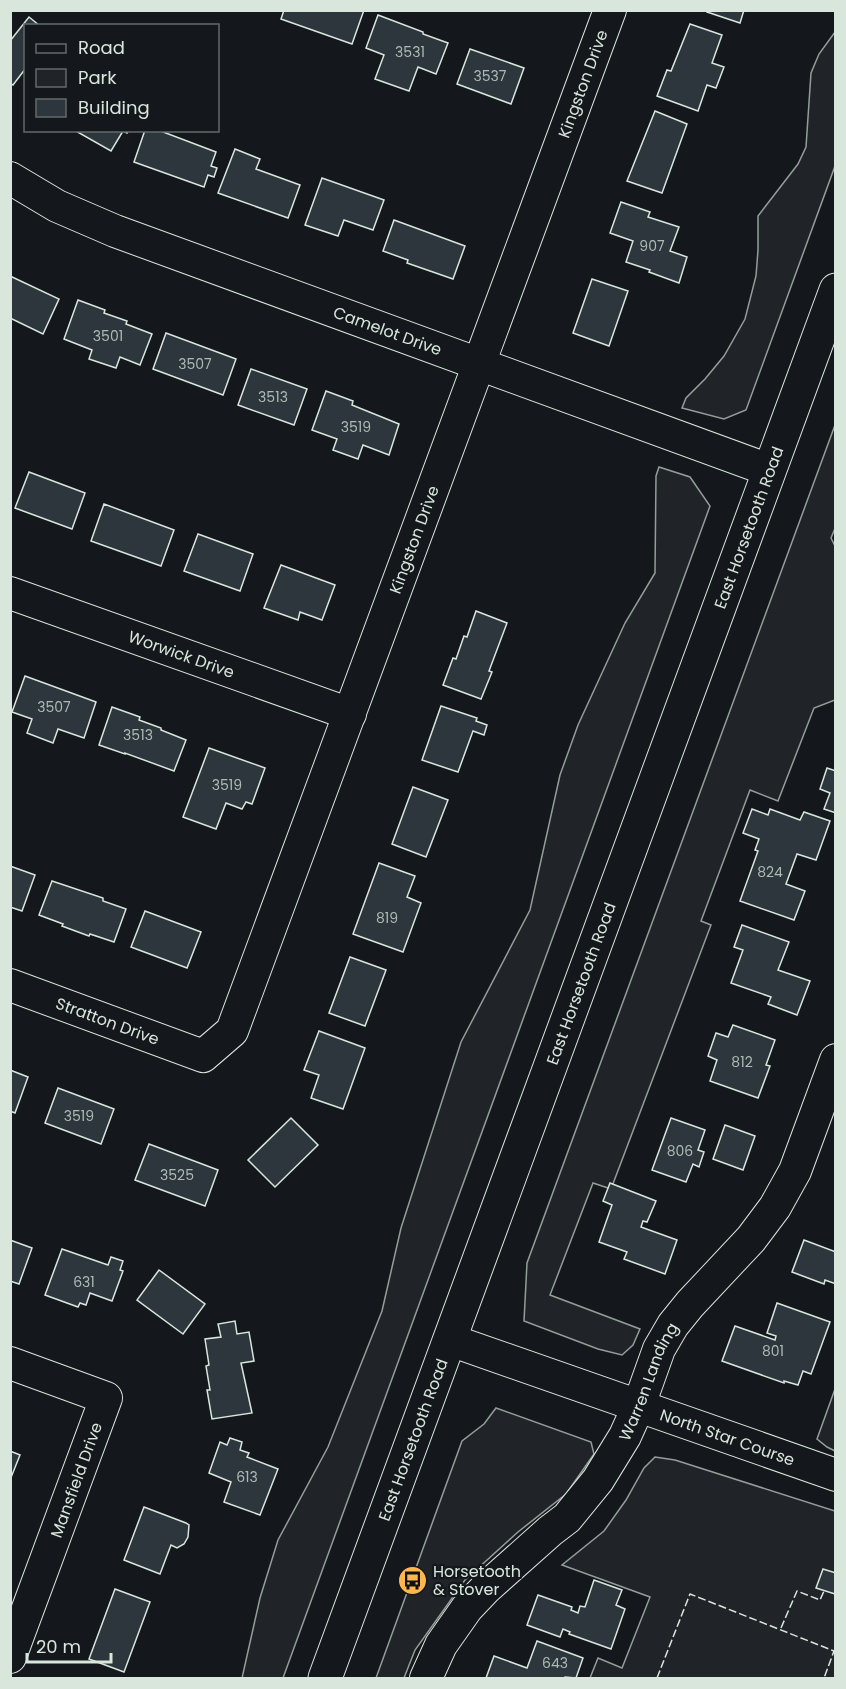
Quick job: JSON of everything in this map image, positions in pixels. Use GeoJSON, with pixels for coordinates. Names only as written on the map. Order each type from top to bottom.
{"type":"FeatureCollection","features":[{"type":"Feature","properties":{"kind":"main road","name":"East Horsetooth Road"},"geometry":{"type":"LineString","coordinates":[[325,1678],[836,290]]}},
{"type":"Feature","properties":{"kind":"street","name":"Kingston Drive"},"geometry":{"type":"LineString","coordinates":[[203,1056],[232,1031],[479,365],[603,13]]}},
{"type":"Feature","properties":{"kind":"street","name":"Camelot Drive"},"geometry":{"type":"LineString","coordinates":[[10,178],[57,206],[115,231],[770,470]]}},
{"type":"Feature","properties":{"kind":"street","name":"Worwick Drive"},"geometry":{"type":"LineString","coordinates":[[10,593],[350,714]]}},
{"type":"Feature","properties":{"kind":"street","name":"Stratton Drive"},"geometry":{"type":"LineString","coordinates":[[10,985],[203,1056]]}},
{"type":"Feature","properties":{"kind":"street","name":"Warren Landing"},"geometry":{"type":"LineString","coordinates":[[426,1678],[441,1645],[467,1608],[486,1588],[567,1518],[598,1480],[625,1436],[639,1406],[659,1348],[672,1325],[751,1239],[775,1206],[795,1171],[836,1060]]}},
{"type":"Feature","properties":{"kind":"street","name":"North Star Course"},"geometry":{"type":"LineString","coordinates":[[450,1341],[836,1475]]}},
{"type":"Feature","properties":{"kind":"street","name":"Mansfield Drive"},"geometry":{"type":"LineString","coordinates":[[10,1363],[106,1398],[10,1657]]}},
{"type":"Feature","properties":{"kind":"green space"},"geometry":{"type":"Polygon","coordinates":[[[835,32],[835,166],[746,410],[724,419],[682,408],[686,398],[724,356],[745,319],[756,276],[758,216],[798,164],[806,147],[811,73],[819,54],[835,32]]]}},
{"type":"Feature","properties":{"kind":"green space"},"geometry":{"type":"Polygon","coordinates":[[[835,425],[836,526],[831,538],[836,548],[835,700],[814,708],[778,801],[750,790],[701,921],[711,925],[611,1189],[593,1183],[550,1295],[640,1329],[633,1345],[622,1355],[598,1349],[524,1321],[527,1263],[835,425]]]}},
{"type":"Feature","properties":{"kind":"green space"},"geometry":{"type":"Polygon","coordinates":[[[659,467],[690,477],[710,506],[283,1678],[242,1678],[260,1598],[278,1540],[328,1447],[382,1311],[401,1228],[461,1042],[530,910],[560,775],[578,725],[625,623],[655,573],[656,476],[659,467]]]}},
{"type":"Feature","properties":{"kind":"green space"},"geometry":{"type":"Polygon","coordinates":[[[835,1389],[835,1451],[817,1439],[835,1389]]]}},
{"type":"Feature","properties":{"kind":"green space"},"geometry":{"type":"Polygon","coordinates":[[[496,1408],[591,1442],[594,1454],[566,1494],[518,1532],[465,1580],[415,1650],[404,1678],[376,1678],[462,1441],[484,1424],[496,1408]]]}},
{"type":"Feature","properties":{"kind":"green space"},"geometry":{"type":"Polygon","coordinates":[[[655,1457],[675,1460],[835,1511],[835,1678],[590,1678],[598,1658],[622,1668],[650,1597],[562,1565],[604,1531],[626,1500],[644,1468],[655,1457]]]}},
{"type":"Feature","properties":{"kind":"building"},"geometry":{"type":"Polygon","coordinates":[[[284,10],[364,10],[352,44],[281,19],[284,10]]]}},
{"type":"Feature","properties":{"kind":"building"},"geometry":{"type":"Polygon","coordinates":[[[708,10],[744,10],[740,23],[707,12],[708,10]]]}},
{"type":"Feature","properties":{"kind":"building"},"geometry":{"type":"Polygon","coordinates":[[[378,15],[448,43],[436,74],[418,67],[409,91],[375,79],[384,55],[366,48],[378,15]]]}},
{"type":"Feature","properties":{"kind":"building"},"geometry":{"type":"Polygon","coordinates":[[[29,17],[38,24],[24,24],[24,71],[13,85],[10,83],[10,41],[29,17]]]}},
{"type":"Feature","properties":{"kind":"building"},"geometry":{"type":"Polygon","coordinates":[[[690,24],[722,35],[712,63],[724,67],[716,88],[707,85],[698,111],[657,96],[667,70],[671,71],[690,24]]]}},
{"type":"Feature","properties":{"kind":"building"},"geometry":{"type":"Polygon","coordinates":[[[470,49],[524,68],[511,104],[457,84],[470,49]]]}},
{"type":"Feature","properties":{"kind":"building"},"geometry":{"type":"Polygon","coordinates":[[[655,111],[687,124],[662,193],[627,181],[655,111]]]}},
{"type":"Feature","properties":{"kind":"building"},"geometry":{"type":"Polygon","coordinates":[[[78,132],[122,132],[111,151],[78,132]]]}},
{"type":"Feature","properties":{"kind":"building"},"geometry":{"type":"Polygon","coordinates":[[[144,132],[163,132],[216,152],[211,166],[217,168],[214,177],[208,175],[204,187],[134,162],[144,132]]]}},
{"type":"Feature","properties":{"kind":"building"},"geometry":{"type":"Polygon","coordinates":[[[235,149],[260,159],[256,169],[300,185],[288,218],[218,193],[235,149]]]}},
{"type":"Feature","properties":{"kind":"building"},"geometry":{"type":"Polygon","coordinates":[[[322,178],[384,200],[373,230],[344,220],[338,236],[305,225],[322,178]]]}},
{"type":"Feature","properties":{"kind":"building"},"geometry":{"type":"Polygon","coordinates":[[[621,202],[650,212],[648,217],[679,227],[670,251],[687,257],[679,283],[626,262],[633,241],[610,233],[621,202]]]}},
{"type":"Feature","properties":{"kind":"building"},"geometry":{"type":"Polygon","coordinates":[[[394,220],[465,246],[453,279],[407,263],[408,260],[383,251],[394,220]]]}},
{"type":"Feature","properties":{"kind":"building"},"geometry":{"type":"Polygon","coordinates":[[[10,276],[59,299],[43,334],[10,318],[10,276]]]}},
{"type":"Feature","properties":{"kind":"building"},"geometry":{"type":"Polygon","coordinates":[[[592,279],[628,291],[609,346],[573,333],[592,279]]]}},
{"type":"Feature","properties":{"kind":"building"},"geometry":{"type":"Polygon","coordinates":[[[78,300],[105,310],[104,313],[127,321],[126,324],[152,334],[140,365],[120,357],[116,368],[89,359],[92,350],[64,339],[78,300]]]}},
{"type":"Feature","properties":{"kind":"building"},"geometry":{"type":"Polygon","coordinates":[[[166,333],[236,359],[223,395],[153,369],[166,333]]]}},
{"type":"Feature","properties":{"kind":"building"},"geometry":{"type":"Polygon","coordinates":[[[251,369],[307,389],[294,425],[238,405],[251,369]]]}},
{"type":"Feature","properties":{"kind":"building"},"geometry":{"type":"Polygon","coordinates":[[[326,391],[353,401],[352,405],[399,424],[389,455],[363,445],[358,459],[333,450],[337,439],[312,430],[326,391]]]}},
{"type":"Feature","properties":{"kind":"building"},"geometry":{"type":"Polygon","coordinates":[[[29,472],[85,493],[72,529],[15,508],[29,472]]]}},
{"type":"Feature","properties":{"kind":"building"},"geometry":{"type":"Polygon","coordinates":[[[104,504],[174,530],[161,566],[91,541],[104,504]]]}},
{"type":"Feature","properties":{"kind":"building"},"geometry":{"type":"Polygon","coordinates":[[[198,534],[253,554],[240,591],[184,571],[198,534]]]}},
{"type":"Feature","properties":{"kind":"building"},"geometry":{"type":"Polygon","coordinates":[[[281,565],[335,585],[322,620],[300,612],[298,620],[264,608],[281,565]]]}},
{"type":"Feature","properties":{"kind":"building"},"geometry":{"type":"Polygon","coordinates":[[[476,611],[507,623],[481,699],[443,685],[464,636],[467,637],[476,611]]]}},
{"type":"Feature","properties":{"kind":"building"},"geometry":{"type":"Polygon","coordinates":[[[25,676],[96,702],[84,738],[58,729],[53,743],[27,733],[32,719],[12,712],[25,676]]]}},
{"type":"Feature","properties":{"kind":"building"},"geometry":{"type":"Polygon","coordinates":[[[441,706],[477,718],[476,721],[487,725],[484,735],[473,731],[458,772],[422,760],[441,706]]]}},
{"type":"Feature","properties":{"kind":"building"},"geometry":{"type":"Polygon","coordinates":[[[112,707],[140,717],[139,720],[186,740],[174,771],[99,745],[112,707]]]}},
{"type":"Feature","properties":{"kind":"building"},"geometry":{"type":"Polygon","coordinates":[[[209,748],[265,768],[252,804],[246,802],[242,809],[226,803],[216,829],[183,817],[209,748]]]}},
{"type":"Feature","properties":{"kind":"building"},"geometry":{"type":"Polygon","coordinates":[[[827,768],[836,771],[836,813],[824,809],[830,793],[820,789],[827,768]]]}},
{"type":"Feature","properties":{"kind":"building"},"geometry":{"type":"Polygon","coordinates":[[[413,787],[448,800],[426,857],[392,844],[413,787]]]}},
{"type":"Feature","properties":{"kind":"building"},"geometry":{"type":"Polygon","coordinates":[[[752,809],[768,815],[770,809],[800,820],[804,812],[830,821],[816,860],[797,854],[786,884],[805,891],[794,920],[740,901],[758,851],[755,850],[759,839],[743,833],[752,809]]]}},
{"type":"Feature","properties":{"kind":"building"},"geometry":{"type":"Polygon","coordinates":[[[379,863],[415,876],[407,897],[421,903],[403,952],[353,934],[379,863]]]}},
{"type":"Feature","properties":{"kind":"building"},"geometry":{"type":"Polygon","coordinates":[[[10,866],[35,875],[22,911],[10,907],[10,866]]]}},
{"type":"Feature","properties":{"kind":"building"},"geometry":{"type":"Polygon","coordinates":[[[52,881],[103,898],[103,901],[126,909],[114,942],[90,934],[89,936],[39,915],[52,881]]]}},
{"type":"Feature","properties":{"kind":"building"},"geometry":{"type":"Polygon","coordinates":[[[145,911],[201,932],[187,968],[131,947],[145,911]]]}},
{"type":"Feature","properties":{"kind":"building"},"geometry":{"type":"Polygon","coordinates":[[[742,925],[789,942],[778,970],[810,981],[797,1015],[768,1004],[771,997],[731,983],[743,950],[734,947],[742,925]]]}},
{"type":"Feature","properties":{"kind":"building"},"geometry":{"type":"Polygon","coordinates":[[[350,957],[386,970],[365,1026],[329,1013],[350,957]]]}},
{"type":"Feature","properties":{"kind":"building"},"geometry":{"type":"Polygon","coordinates":[[[733,1025],[775,1040],[766,1065],[770,1066],[758,1098],[710,1081],[717,1060],[708,1056],[716,1033],[728,1037],[733,1025]]]}},
{"type":"Feature","properties":{"kind":"building"},"geometry":{"type":"Polygon","coordinates":[[[319,1031],[365,1048],[343,1109],[311,1098],[319,1075],[304,1070],[319,1031]]]}},
{"type":"Feature","properties":{"kind":"building"},"geometry":{"type":"Polygon","coordinates":[[[10,1070],[28,1077],[15,1113],[10,1111],[10,1070]]]}},
{"type":"Feature","properties":{"kind":"building"},"geometry":{"type":"Polygon","coordinates":[[[58,1088],[114,1109],[101,1144],[45,1123],[58,1088]]]}},
{"type":"Feature","properties":{"kind":"building"},"geometry":{"type":"Polygon","coordinates":[[[291,1118],[318,1145],[275,1187],[248,1160],[291,1118]]]}},
{"type":"Feature","properties":{"kind":"building"},"geometry":{"type":"Polygon","coordinates":[[[671,1118],[705,1130],[698,1150],[704,1152],[699,1167],[693,1164],[686,1182],[652,1170],[671,1118]]]}},
{"type":"Feature","properties":{"kind":"building"},"geometry":{"type":"Polygon","coordinates":[[[725,1125],[755,1136],[743,1170],[713,1159],[725,1125]]]}},
{"type":"Feature","properties":{"kind":"building"},"geometry":{"type":"Polygon","coordinates":[[[149,1144],[218,1170],[205,1206],[135,1180],[149,1144]]]}},
{"type":"Feature","properties":{"kind":"building"},"geometry":{"type":"Polygon","coordinates":[[[610,1183],[656,1201],[647,1222],[643,1221],[641,1227],[677,1240],[665,1274],[624,1259],[627,1252],[599,1242],[612,1205],[603,1201],[610,1183]]]}},
{"type":"Feature","properties":{"kind":"building"},"geometry":{"type":"Polygon","coordinates":[[[10,1240],[32,1248],[19,1284],[10,1281],[10,1240]]]}},
{"type":"Feature","properties":{"kind":"building"},"geometry":{"type":"Polygon","coordinates":[[[804,1240],[836,1252],[836,1284],[825,1280],[824,1284],[792,1272],[804,1240]]]}},
{"type":"Feature","properties":{"kind":"building"},"geometry":{"type":"Polygon","coordinates":[[[62,1249],[108,1265],[111,1257],[123,1261],[120,1270],[123,1271],[112,1301],[90,1293],[86,1305],[80,1303],[78,1307],[45,1295],[62,1249]]]}},
{"type":"Feature","properties":{"kind":"building"},"geometry":{"type":"Polygon","coordinates":[[[159,1270],[205,1304],[183,1334],[137,1300],[159,1270]]]}},
{"type":"Feature","properties":{"kind":"building"},"geometry":{"type":"Polygon","coordinates":[[[777,1303],[830,1322],[811,1374],[803,1371],[798,1385],[784,1381],[784,1383],[722,1361],[735,1326],[775,1340],[776,1336],[767,1333],[777,1303]]]}},
{"type":"Feature","properties":{"kind":"building"},"geometry":{"type":"Polygon","coordinates":[[[235,1321],[237,1334],[249,1332],[254,1361],[241,1363],[252,1413],[212,1419],[207,1390],[210,1390],[205,1339],[221,1337],[218,1324],[235,1321]]]}},
{"type":"Feature","properties":{"kind":"building"},"geometry":{"type":"Polygon","coordinates":[[[230,1438],[242,1442],[240,1450],[249,1453],[247,1457],[278,1469],[260,1515],[224,1502],[231,1482],[209,1473],[220,1442],[227,1445],[230,1438]]]}},
{"type":"Feature","properties":{"kind":"building"},"geometry":{"type":"Polygon","coordinates":[[[10,1451],[20,1455],[10,1480],[10,1451]]]}},
{"type":"Feature","properties":{"kind":"building"},"geometry":{"type":"Polygon","coordinates":[[[144,1507],[189,1525],[188,1537],[184,1544],[177,1548],[171,1545],[160,1574],[124,1560],[144,1507]]]}},
{"type":"Feature","properties":{"kind":"building"},"geometry":{"type":"Polygon","coordinates":[[[823,1569],[836,1573],[835,1594],[816,1588],[823,1569]]]}},
{"type":"Feature","properties":{"kind":"building"},"geometry":{"type":"Polygon","coordinates":[[[594,1580],[622,1590],[616,1605],[625,1609],[611,1649],[569,1634],[570,1632],[563,1629],[560,1637],[527,1625],[538,1595],[572,1607],[571,1610],[578,1613],[580,1606],[585,1607],[594,1580]]]}},
{"type":"Feature","properties":{"kind":"building"},"geometry":{"type":"Polygon","coordinates":[[[115,1589],[150,1602],[124,1672],[89,1659],[115,1589]]]}},
{"type":"Feature","properties":{"kind":"building"},"geometry":{"type":"Polygon","coordinates":[[[537,1641],[583,1658],[576,1678],[486,1678],[494,1656],[527,1668],[537,1641]]]}},
{"type":"Feature","properties":{"kind":"fence"},"geometry":{"type":"LineString","coordinates":[[781,1628],[797,1591],[820,1600],[824,1591]]}},
{"type":"Feature","properties":{"kind":"fence"},"geometry":{"type":"LineString","coordinates":[[657,1678],[690,1594],[834,1651],[824,1678]]}},
{"type":"Feature","properties":{"kind":"place","name":"Horsetooth & Stover"},"geometry":{"type":"Point","coordinates":[412,1580]}}]}
